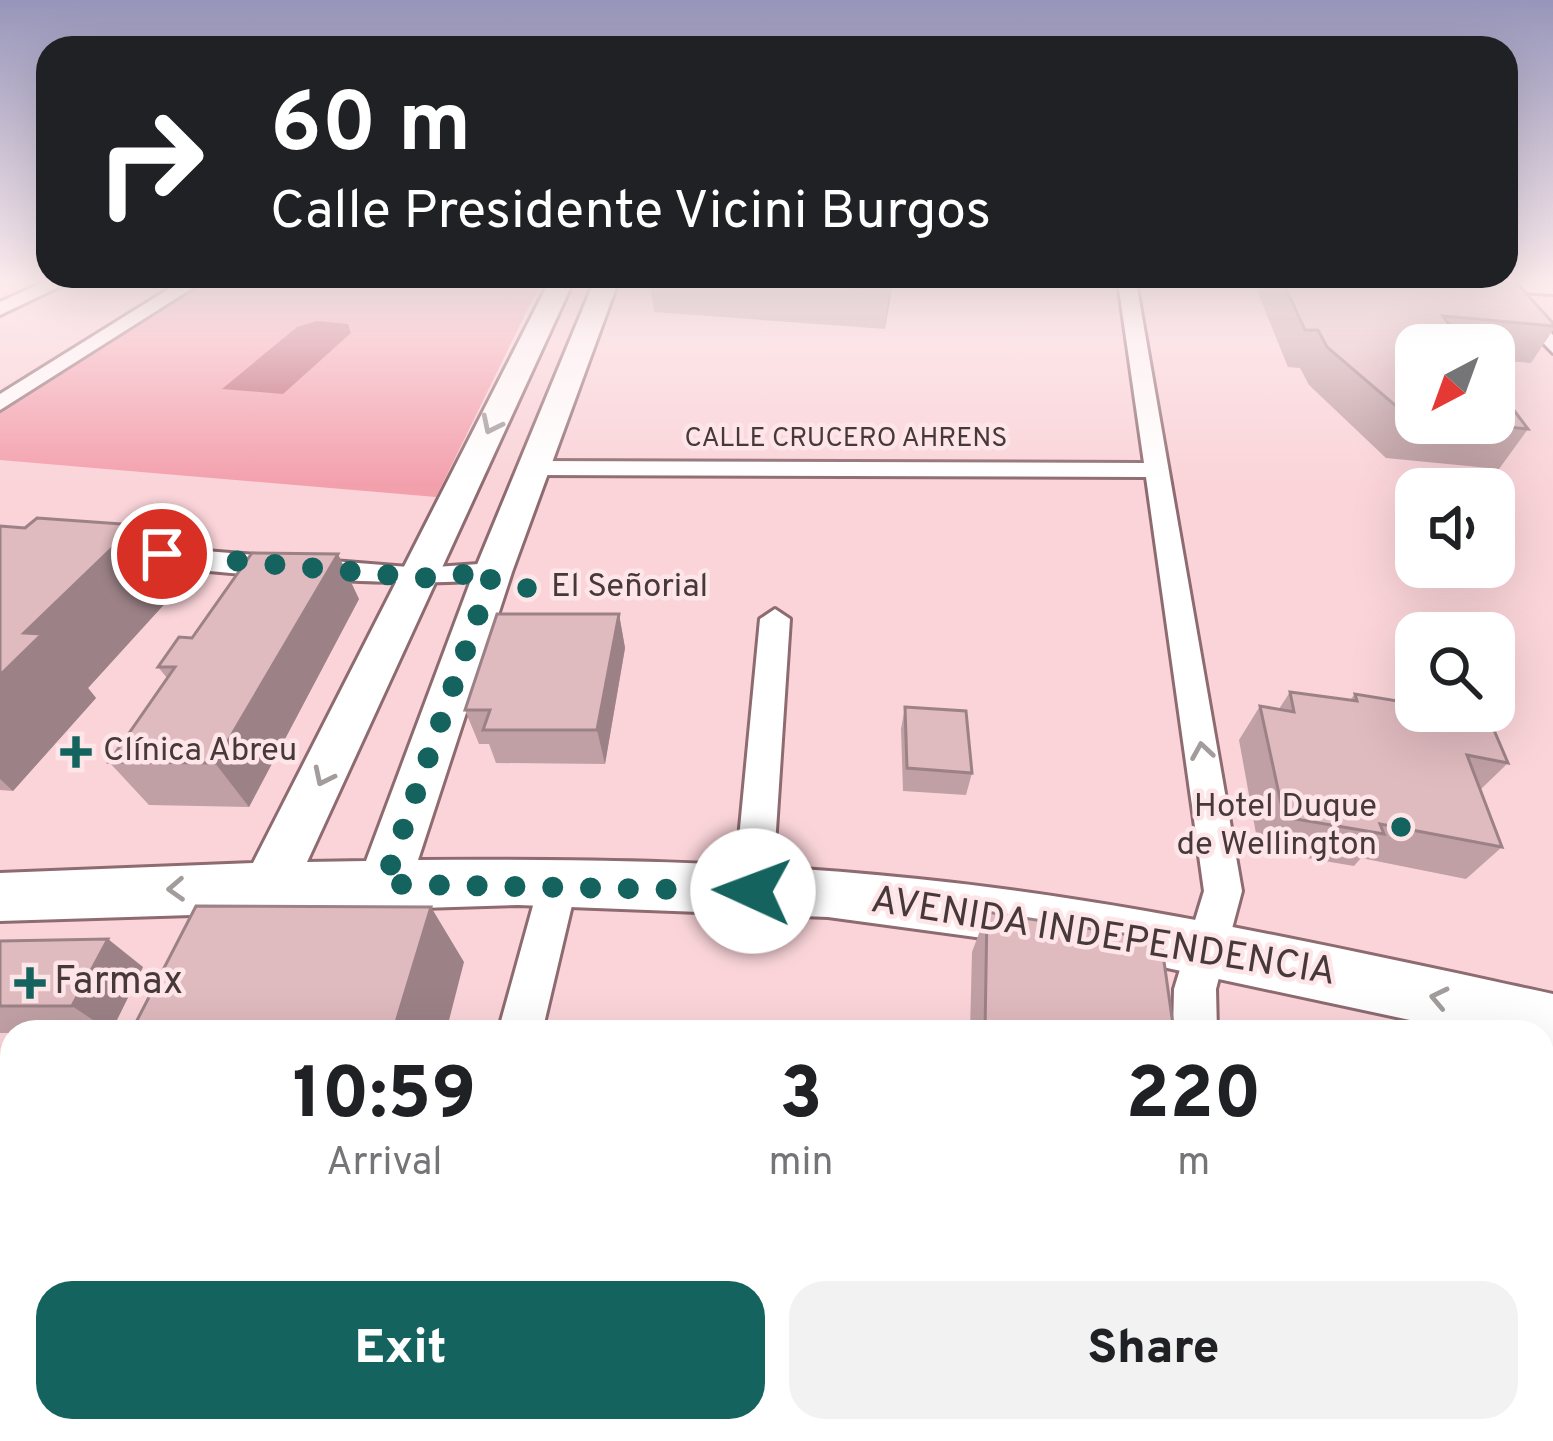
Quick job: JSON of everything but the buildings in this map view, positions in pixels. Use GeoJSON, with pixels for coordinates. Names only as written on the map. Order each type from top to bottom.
{"type":"FeatureCollection","features":[{"type":"Feature","properties":{"kind":"street"},"geometry":{"type":"LineString","coordinates":[[0,403],[86,349]]}},
{"type":"Feature","properties":{"kind":"street"},"geometry":{"type":"LineString","coordinates":[[270,884],[529,349]]}},
{"type":"Feature","properties":{"kind":"street"},"geometry":{"type":"LineString","coordinates":[[384,884],[493,572],[579,349]]}},
{"type":"Feature","properties":{"kind":"street"},"geometry":{"type":"LineString","coordinates":[[1138,349],[1223,891],[1217,930],[1192,982],[1194,1020]]}},
{"type":"Feature","properties":{"kind":"street"},"geometry":{"type":"LineString","coordinates":[[0,370],[40,378]]}},
{"type":"Feature","properties":{"kind":"street","name":"CALLE CRUCERO AHRENS"},"geometry":{"type":"LineString","coordinates":[[532,468],[1159,470]]}},
{"type":"Feature","properties":{"kind":"street"},"geometry":{"type":"LineString","coordinates":[[88,550],[422,578],[493,572]]}},
{"type":"Feature","properties":{"kind":"street"},"geometry":{"type":"LineString","coordinates":[[753,891],[776,619]]}},
{"type":"Feature","properties":{"kind":"street","name":"AVENIDA INDEPENDENCIA"},"geometry":{"type":"LineString","coordinates":[[0,897],[270,884],[558,884],[829,894],[1207,947],[1539,1020]]}},
{"type":"Feature","properties":{"kind":"street"},"geometry":{"type":"LineString","coordinates":[[523,1020],[558,884]]}},
{"type":"Feature","properties":{"kind":"shaded area"},"geometry":{"type":"Polygon","coordinates":[[[89,349],[508,349],[436,497],[0,460],[0,405],[89,349]]]}},
{"type":"Feature","properties":{"kind":"shaded area"},"geometry":{"type":"Polygon","coordinates":[[[270,349],[333,349],[283,394],[222,389],[270,349]]]}},
{"type":"Feature","properties":{"kind":"place","name":"El Señorial"},"geometry":{"type":"Point","coordinates":[527,588]}},
{"type":"Feature","properties":{"kind":"place","name":"Clínica Abreu"},"geometry":{"type":"Point","coordinates":[76,752]}},
{"type":"Feature","properties":{"kind":"place","name":"Hotel Duque de Wellington"},"geometry":{"type":"Point","coordinates":[1401,827]}},
{"type":"Feature","properties":{"kind":"place","name":"Farmax"},"geometry":{"type":"Point","coordinates":[30,983]}},
{"type":"Feature","properties":{"kind":"route"},"geometry":{"type":"LineString","coordinates":[[162,554],[422,578],[493,572],[384,884],[753,891]]}}]}
